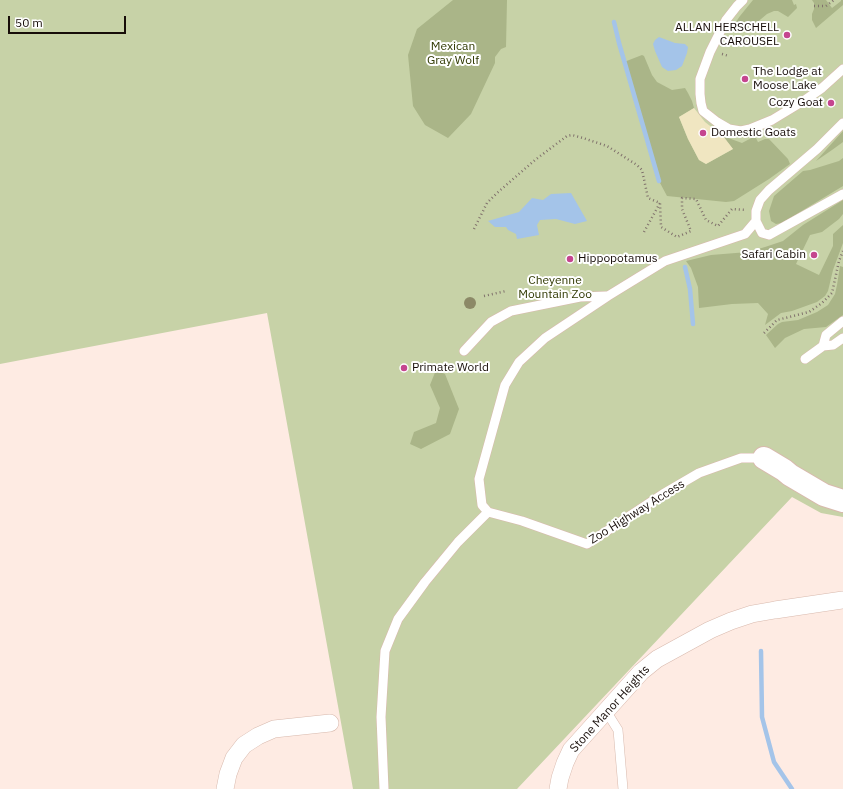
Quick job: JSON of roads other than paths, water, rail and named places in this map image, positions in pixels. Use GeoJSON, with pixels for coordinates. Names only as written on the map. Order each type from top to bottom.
{"type":"FeatureCollection","features":[{"type":"Feature","properties":{"kind":"street"},"geometry":{"type":"LineString","coordinates":[[764,458],[824,495],[843,501]]}},
{"type":"Feature","properties":{"kind":"street","name":"Stone Manor Heights"},"geometry":{"type":"LineString","coordinates":[[558,789],[565,763],[571,750],[641,672],[657,659],[710,630],[752,614],[843,600]]}},
{"type":"Feature","properties":{"kind":"street"},"geometry":{"type":"LineString","coordinates":[[225,789],[228,774],[234,758],[244,745],[258,736],[274,729],[330,723]]}},
{"type":"Feature","properties":{"kind":"lane"},"geometry":{"type":"LineString","coordinates":[[743,0],[736,6],[726,20],[710,52],[700,79],[700,94],[703,111],[717,122],[729,128],[741,131],[772,120],[822,88],[843,69]]}},
{"type":"Feature","properties":{"kind":"lane"},"geometry":{"type":"LineString","coordinates":[[843,123],[818,149],[769,190],[760,200],[756,211],[756,221],[762,233],[769,235],[843,194]]}},
{"type":"Feature","properties":{"kind":"lane"},"geometry":{"type":"LineString","coordinates":[[384,789],[381,717],[385,651],[398,619],[425,582],[458,542],[488,512],[482,505],[479,479],[505,385],[519,362],[544,338],[665,261],[744,234],[756,221]]}},
{"type":"Feature","properties":{"kind":"lane"},"geometry":{"type":"LineString","coordinates":[[464,351],[491,322],[511,311],[580,297],[608,296]]}},
{"type":"Feature","properties":{"kind":"lane"},"geometry":{"type":"LineString","coordinates":[[823,346],[826,335],[843,321]]}},
{"type":"Feature","properties":{"kind":"lane"},"geometry":{"type":"LineString","coordinates":[[805,359],[823,346],[833,345],[843,338]]}},
{"type":"Feature","properties":{"kind":"lane","name":"Zoo Highway Access"},"geometry":{"type":"LineString","coordinates":[[488,512],[522,521],[586,544],[663,494],[699,473],[742,458],[764,458]]}},
{"type":"Feature","properties":{"kind":"lane"},"geometry":{"type":"LineString","coordinates":[[606,711],[618,730],[623,789]]}},
{"type":"Feature","properties":{"kind":"water"},"geometry":{"type":"Polygon","coordinates":[[[659,37],[675,43],[685,44],[688,47],[682,66],[676,70],[668,71],[662,67],[653,44],[659,37]]]}},
{"type":"Feature","properties":{"kind":"water"},"geometry":{"type":"Polygon","coordinates":[[[571,193],[587,221],[575,224],[556,219],[540,220],[537,225],[539,235],[517,239],[516,234],[508,230],[506,227],[495,227],[488,221],[519,212],[532,198],[543,200],[551,194],[571,193]]]}},
{"type":"Feature","properties":{"kind":"waterway"},"geometry":{"type":"LineString","coordinates":[[614,22],[659,181]]}},
{"type":"Feature","properties":{"kind":"waterway"},"geometry":{"type":"LineString","coordinates":[[685,267],[690,289],[693,324]]}},
{"type":"Feature","properties":{"kind":"waterway"},"geometry":{"type":"LineString","coordinates":[[761,651],[762,717],[774,762],[792,789]]}},
{"type":"Feature","properties":{"kind":"place","name":"ALLAN HERSCHELL CAROUSEL"},"geometry":{"type":"Point","coordinates":[787,35]}},
{"type":"Feature","properties":{"kind":"place","name":"The Lodge at Moose Lake"},"geometry":{"type":"Point","coordinates":[745,79]}},
{"type":"Feature","properties":{"kind":"place","name":"Cozy Goat"},"geometry":{"type":"Point","coordinates":[831,103]}},
{"type":"Feature","properties":{"kind":"place","name":"Domestic Goats"},"geometry":{"type":"Point","coordinates":[703,133]}},
{"type":"Feature","properties":{"kind":"place","name":"Safari Cabin"},"geometry":{"type":"Point","coordinates":[814,255]}},
{"type":"Feature","properties":{"kind":"place","name":"Hippopotamus"},"geometry":{"type":"Point","coordinates":[570,259]}},
{"type":"Feature","properties":{"kind":"place","name":"Primate World"},"geometry":{"type":"Point","coordinates":[404,368]}},
{"type":"Feature","properties":{"kind":"park label","name":"Mexican Gray Wolf"},"geometry":{"type":"Point","coordinates":[453,54]}},
{"type":"Feature","properties":{"kind":"park label","name":"Cheyenne Mountain Zoo"},"geometry":{"type":"Point","coordinates":[555,288]}}]}
